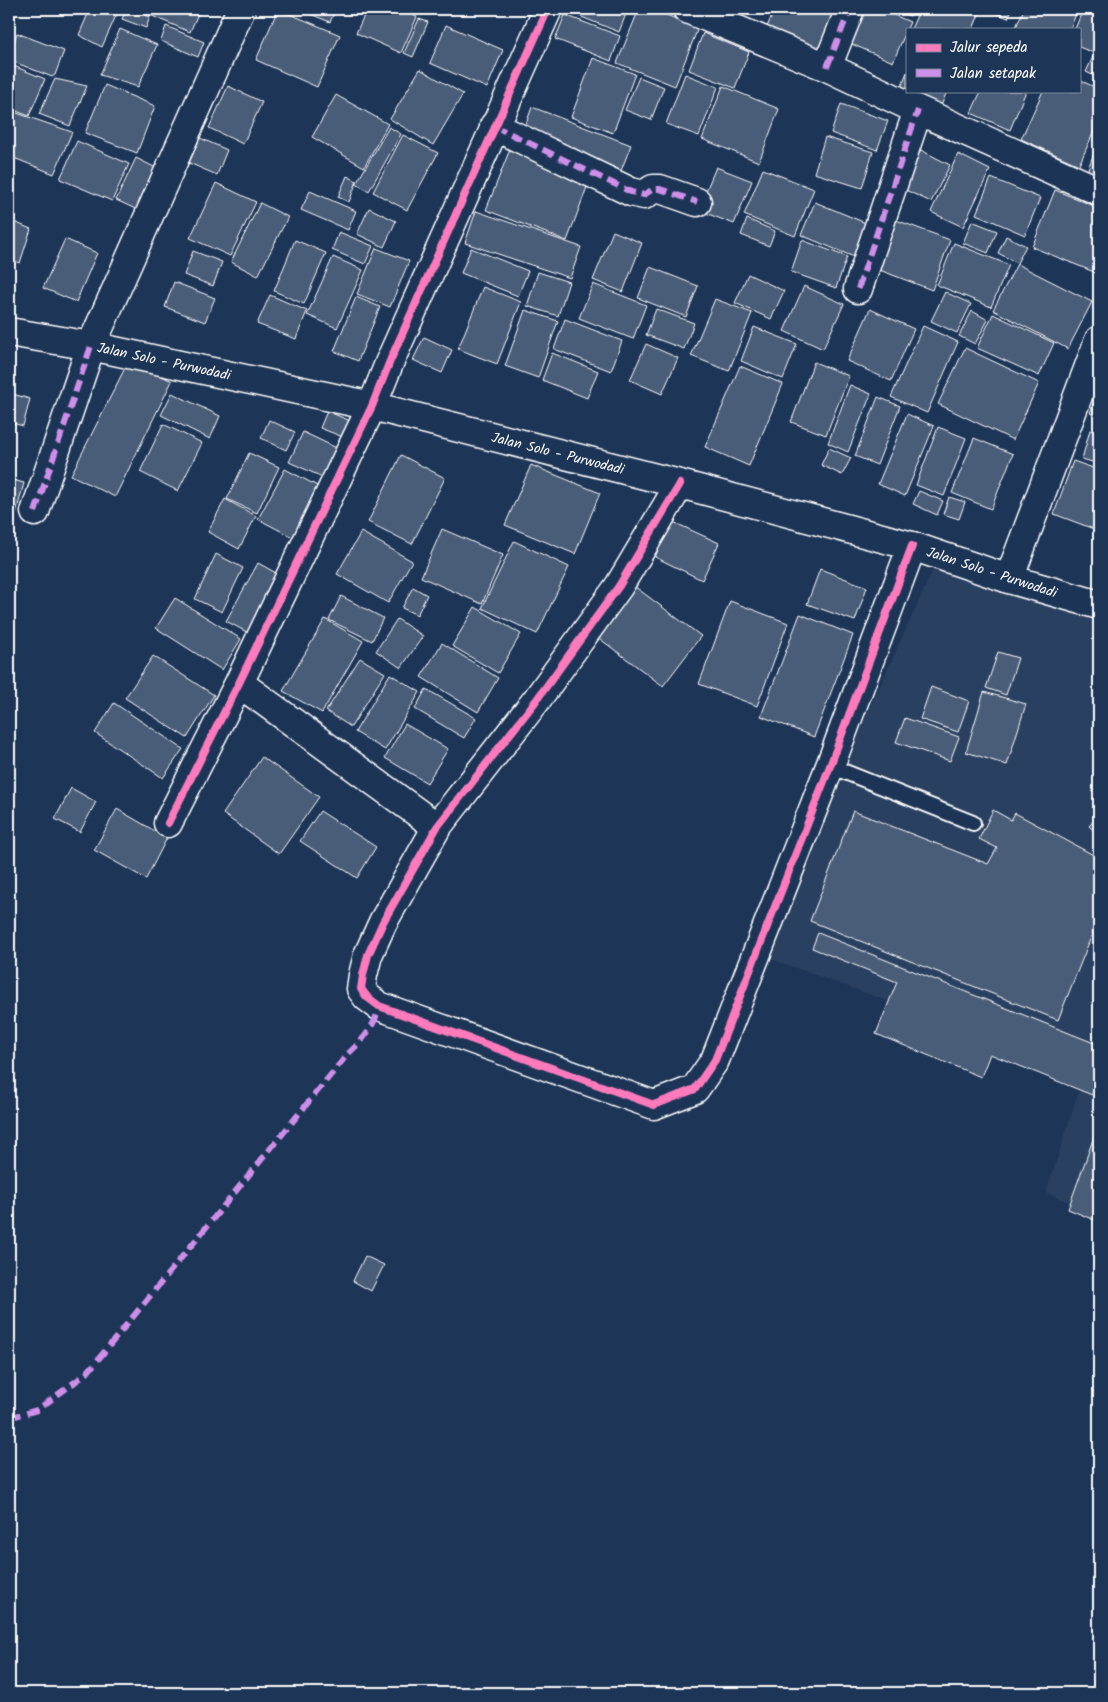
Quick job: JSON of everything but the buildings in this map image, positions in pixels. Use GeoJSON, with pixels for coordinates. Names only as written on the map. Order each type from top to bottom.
{"type":"FeatureCollection","features":[{"type":"Feature","properties":{"kind":"street"},"geometry":{"type":"LineString","coordinates":[[35,512],[91,346],[240,9]]}},
{"type":"Feature","properties":{"kind":"street"},"geometry":{"type":"LineString","coordinates":[[168,823],[239,683],[372,406],[494,126],[548,9]]}},
{"type":"Feature","properties":{"kind":"street"},"geometry":{"type":"LineString","coordinates":[[687,9],[827,67],[1099,191]]}},
{"type":"Feature","properties":{"kind":"street"},"geometry":{"type":"LineString","coordinates":[[827,67],[850,9]]}},
{"type":"Feature","properties":{"kind":"street"},"geometry":{"type":"LineString","coordinates":[[858,289],[918,110]]}},
{"type":"Feature","properties":{"kind":"street"},"geometry":{"type":"LineString","coordinates":[[494,126],[631,192],[644,196],[654,189],[660,189],[697,202]]}},
{"type":"Feature","properties":{"kind":"street","name":"Jalan Solo - Purwodadi"},"geometry":{"type":"LineString","coordinates":[[9,332],[91,346],[372,406],[680,484],[912,546],[1009,579],[1099,606]]}},
{"type":"Feature","properties":{"kind":"street"},"geometry":{"type":"LineString","coordinates":[[1009,579],[1099,340]]}},
{"type":"Feature","properties":{"kind":"street"},"geometry":{"type":"LineString","coordinates":[[680,484],[619,586],[535,702],[437,827],[383,922],[368,955],[362,975],[361,989],[367,997],[379,1006],[654,1105],[695,1089],[715,1060],[830,766],[912,546]]}},
{"type":"Feature","properties":{"kind":"street"},"geometry":{"type":"LineString","coordinates":[[239,683],[437,827]]}},
{"type":"Feature","properties":{"kind":"lane"},"geometry":{"type":"LineString","coordinates":[[830,766],[972,823]]}},
{"type":"Feature","properties":{"kind":"shaded area"},"geometry":{"type":"Polygon","coordinates":[[[939,557],[1099,604],[1099,1214],[1046,1193],[1085,1072],[757,954],[939,557]]]}},
{"type":"Feature","properties":{"kind":"marked path"},"geometry":{"type":"LineString","coordinates":[[827,67],[850,9]]}},
{"type":"Feature","properties":{"kind":"marked path"},"geometry":{"type":"LineString","coordinates":[[858,289],[918,110]]}},
{"type":"Feature","properties":{"kind":"marked path"},"geometry":{"type":"LineString","coordinates":[[494,126],[631,192],[644,195],[653,189],[660,189],[697,202]]}},
{"type":"Feature","properties":{"kind":"marked path"},"geometry":{"type":"LineString","coordinates":[[35,512],[91,346]]}},
{"type":"Feature","properties":{"kind":"marked path"},"geometry":{"type":"LineString","coordinates":[[9,1418],[37,1410],[87,1373],[367,1033],[374,1021],[379,1006]]}},
{"type":"Feature","properties":{"kind":"cycle path"},"geometry":{"type":"LineString","coordinates":[[168,823],[239,683],[372,406],[390,361],[548,9]]}},
{"type":"Feature","properties":{"kind":"cycle path"},"geometry":{"type":"LineString","coordinates":[[680,484],[619,586],[535,702],[437,827],[383,922],[368,955],[361,989],[367,997],[379,1006],[654,1105],[695,1089],[715,1060],[830,766],[912,546]]}}]}
